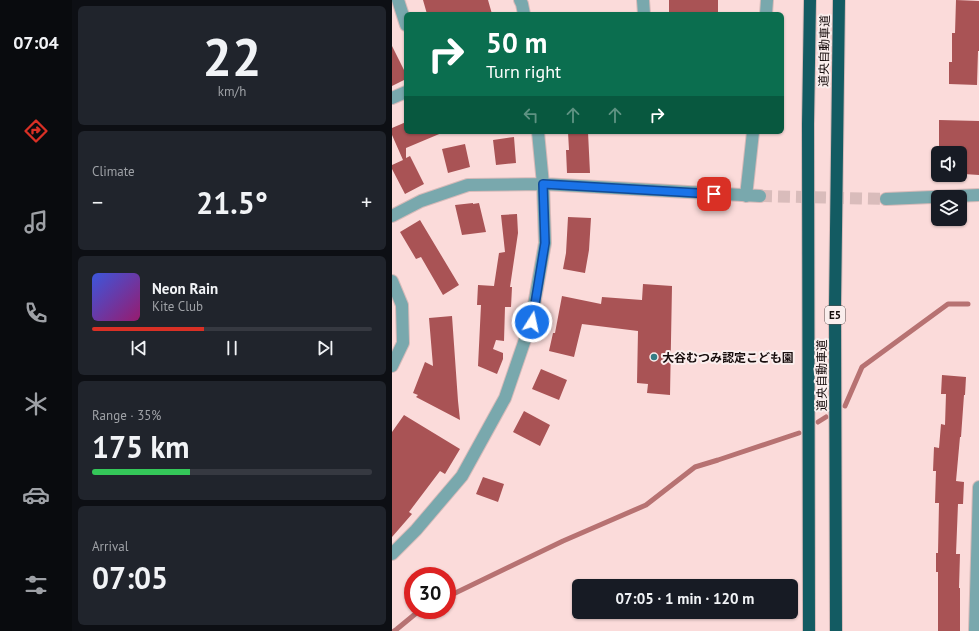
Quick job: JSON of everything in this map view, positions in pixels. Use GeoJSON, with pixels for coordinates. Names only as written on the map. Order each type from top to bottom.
{"type":"FeatureCollection","features":[{"type":"Feature","properties":{"kind":"highway","name":"道央自動車道"},"geometry":{"type":"LineString","coordinates":[[809,631],[808,124],[810,0]]}},
{"type":"Feature","properties":{"kind":"highway","name":"道央自動車道"},"geometry":{"type":"LineString","coordinates":[[836,631],[835,307],[839,0]]}},
{"type":"Feature","properties":{"kind":"street"},"geometry":{"type":"LineString","coordinates":[[398,0],[404,19]]}},
{"type":"Feature","properties":{"kind":"street"},"geometry":{"type":"LineString","coordinates":[[520,0],[524,12]]}},
{"type":"Feature","properties":{"kind":"street"},"geometry":{"type":"LineString","coordinates":[[643,0],[644,12]]}},
{"type":"Feature","properties":{"kind":"street"},"geometry":{"type":"LineString","coordinates":[[766,12],[767,0]]}},
{"type":"Feature","properties":{"kind":"street"},"geometry":{"type":"LineString","coordinates":[[392,98],[404,93]]}},
{"type":"Feature","properties":{"kind":"street"},"geometry":{"type":"LineString","coordinates":[[392,554],[416,530],[462,476],[505,398],[532,322],[545,243],[543,184],[538,134]]}},
{"type":"Feature","properties":{"kind":"street"},"geometry":{"type":"LineString","coordinates":[[746,196],[753,134]]}},
{"type":"Feature","properties":{"kind":"street"},"geometry":{"type":"LineString","coordinates":[[392,216],[421,200],[468,185],[543,184],[760,196]]}},
{"type":"Feature","properties":{"kind":"street"},"geometry":{"type":"LineString","coordinates":[[886,199],[979,195]]}},
{"type":"Feature","properties":{"kind":"street"},"geometry":{"type":"LineString","coordinates":[[392,281],[402,305],[403,343],[392,366]]}},
{"type":"Feature","properties":{"kind":"street"},"geometry":{"type":"LineString","coordinates":[[975,631],[979,487]]}},
{"type":"Feature","properties":{"kind":"building"},"geometry":{"type":"Polygon","coordinates":[[[423,0],[488,0],[491,12],[426,12],[423,0]]]}},
{"type":"Feature","properties":{"kind":"building"},"geometry":{"type":"Polygon","coordinates":[[[669,0],[718,0],[718,12],[669,12],[669,0]]]}},
{"type":"Feature","properties":{"kind":"building"},"geometry":{"type":"Polygon","coordinates":[[[956,0],[979,1],[977,85],[949,84],[949,62],[952,62],[952,33],[955,33],[956,0]]]}},
{"type":"Feature","properties":{"kind":"building"},"geometry":{"type":"Polygon","coordinates":[[[392,46],[404,70],[404,80],[392,86],[392,46]]]}},
{"type":"Feature","properties":{"kind":"building"},"geometry":{"type":"Polygon","coordinates":[[[939,120],[979,121],[979,175],[967,174],[967,146],[939,146],[939,120]]]}},
{"type":"Feature","properties":{"kind":"building"},"geometry":{"type":"Polygon","coordinates":[[[404,123],[404,134],[439,134],[406,148],[406,158],[410,156],[424,184],[405,194],[392,169],[392,165],[403,160],[392,135],[392,128],[404,123]]]}},
{"type":"Feature","properties":{"kind":"building"},"geometry":{"type":"Polygon","coordinates":[[[568,134],[588,134],[590,173],[567,173],[566,150],[569,150],[568,134]]]}},
{"type":"Feature","properties":{"kind":"building"},"geometry":{"type":"Polygon","coordinates":[[[514,137],[516,163],[496,165],[493,140],[514,137]]]}},
{"type":"Feature","properties":{"kind":"building"},"geometry":{"type":"Polygon","coordinates":[[[465,144],[470,167],[448,173],[442,149],[465,144]]]}},
{"type":"Feature","properties":{"kind":"building"},"geometry":{"type":"Polygon","coordinates":[[[479,203],[486,232],[462,235],[455,205],[479,203]]]}},
{"type":"Feature","properties":{"kind":"building"},"geometry":{"type":"Polygon","coordinates":[[[517,214],[518,233],[510,287],[512,287],[511,307],[505,307],[504,341],[496,340],[493,349],[503,353],[503,359],[497,374],[478,366],[481,305],[477,305],[478,285],[494,286],[499,253],[505,252],[501,215],[517,214]]]}},
{"type":"Feature","properties":{"kind":"building"},"geometry":{"type":"Polygon","coordinates":[[[568,217],[591,218],[589,250],[585,273],[563,269],[566,253],[568,217]]]}},
{"type":"Feature","properties":{"kind":"building"},"geometry":{"type":"Polygon","coordinates":[[[420,220],[459,285],[443,295],[421,257],[416,259],[400,232],[420,220]]]}},
{"type":"Feature","properties":{"kind":"building","name":"大谷むつみ認定こども園"},"geometry":{"type":"Polygon","coordinates":[[[643,284],[672,286],[670,395],[647,393],[648,384],[637,383],[638,331],[582,324],[574,357],[549,351],[553,333],[555,333],[562,296],[601,304],[602,297],[642,300],[643,284]]]}},
{"type":"Feature","properties":{"kind":"building"},"geometry":{"type":"Polygon","coordinates":[[[452,316],[460,420],[416,397],[418,395],[413,393],[425,362],[433,366],[429,318],[452,316]]]}},
{"type":"Feature","properties":{"kind":"building"},"geometry":{"type":"Polygon","coordinates":[[[541,369],[567,380],[559,400],[532,389],[541,369]]]}},
{"type":"Feature","properties":{"kind":"building"},"geometry":{"type":"Polygon","coordinates":[[[942,375],[966,377],[956,481],[964,482],[963,504],[958,504],[956,554],[960,554],[960,631],[938,631],[938,572],[936,572],[936,553],[938,553],[939,503],[935,503],[936,471],[933,471],[934,447],[939,448],[941,424],[945,425],[946,394],[941,394],[942,375]]]}},
{"type":"Feature","properties":{"kind":"building"},"geometry":{"type":"Polygon","coordinates":[[[524,411],[550,425],[540,446],[513,432],[524,411]]]}},
{"type":"Feature","properties":{"kind":"building"},"geometry":{"type":"Polygon","coordinates":[[[404,415],[460,449],[445,474],[440,471],[409,512],[412,514],[392,537],[392,432],[404,415]]]}},
{"type":"Feature","properties":{"kind":"building"},"geometry":{"type":"Polygon","coordinates":[[[483,477],[504,484],[498,502],[476,494],[483,477]]]}},
{"type":"Feature","properties":{"kind":"waterway"},"geometry":{"type":"LineString","coordinates":[[845,406],[862,367],[948,304],[968,304]]}},
{"type":"Feature","properties":{"kind":"waterway"},"geometry":{"type":"LineString","coordinates":[[818,422],[826,417]]}},
{"type":"Feature","properties":{"kind":"waterway"},"geometry":{"type":"LineString","coordinates":[[456,593],[563,541],[646,505],[695,467],[799,433]]}},
{"type":"Feature","properties":{"kind":"waterway"},"geometry":{"type":"LineString","coordinates":[[394,631],[409,619]]}},
{"type":"Feature","properties":{"kind":"tunnel"},"geometry":{"type":"LineString","coordinates":[[760,196],[886,199]]}},
{"type":"Feature","properties":{"kind":"place","name":"大谷むつみ認定こども園"},"geometry":{"type":"Point","coordinates":[654,357]}},
{"type":"Feature","properties":{"kind":"route"},"geometry":{"type":"LineString","coordinates":[[532,322],[545,243],[543,184],[714,194]]}}]}
